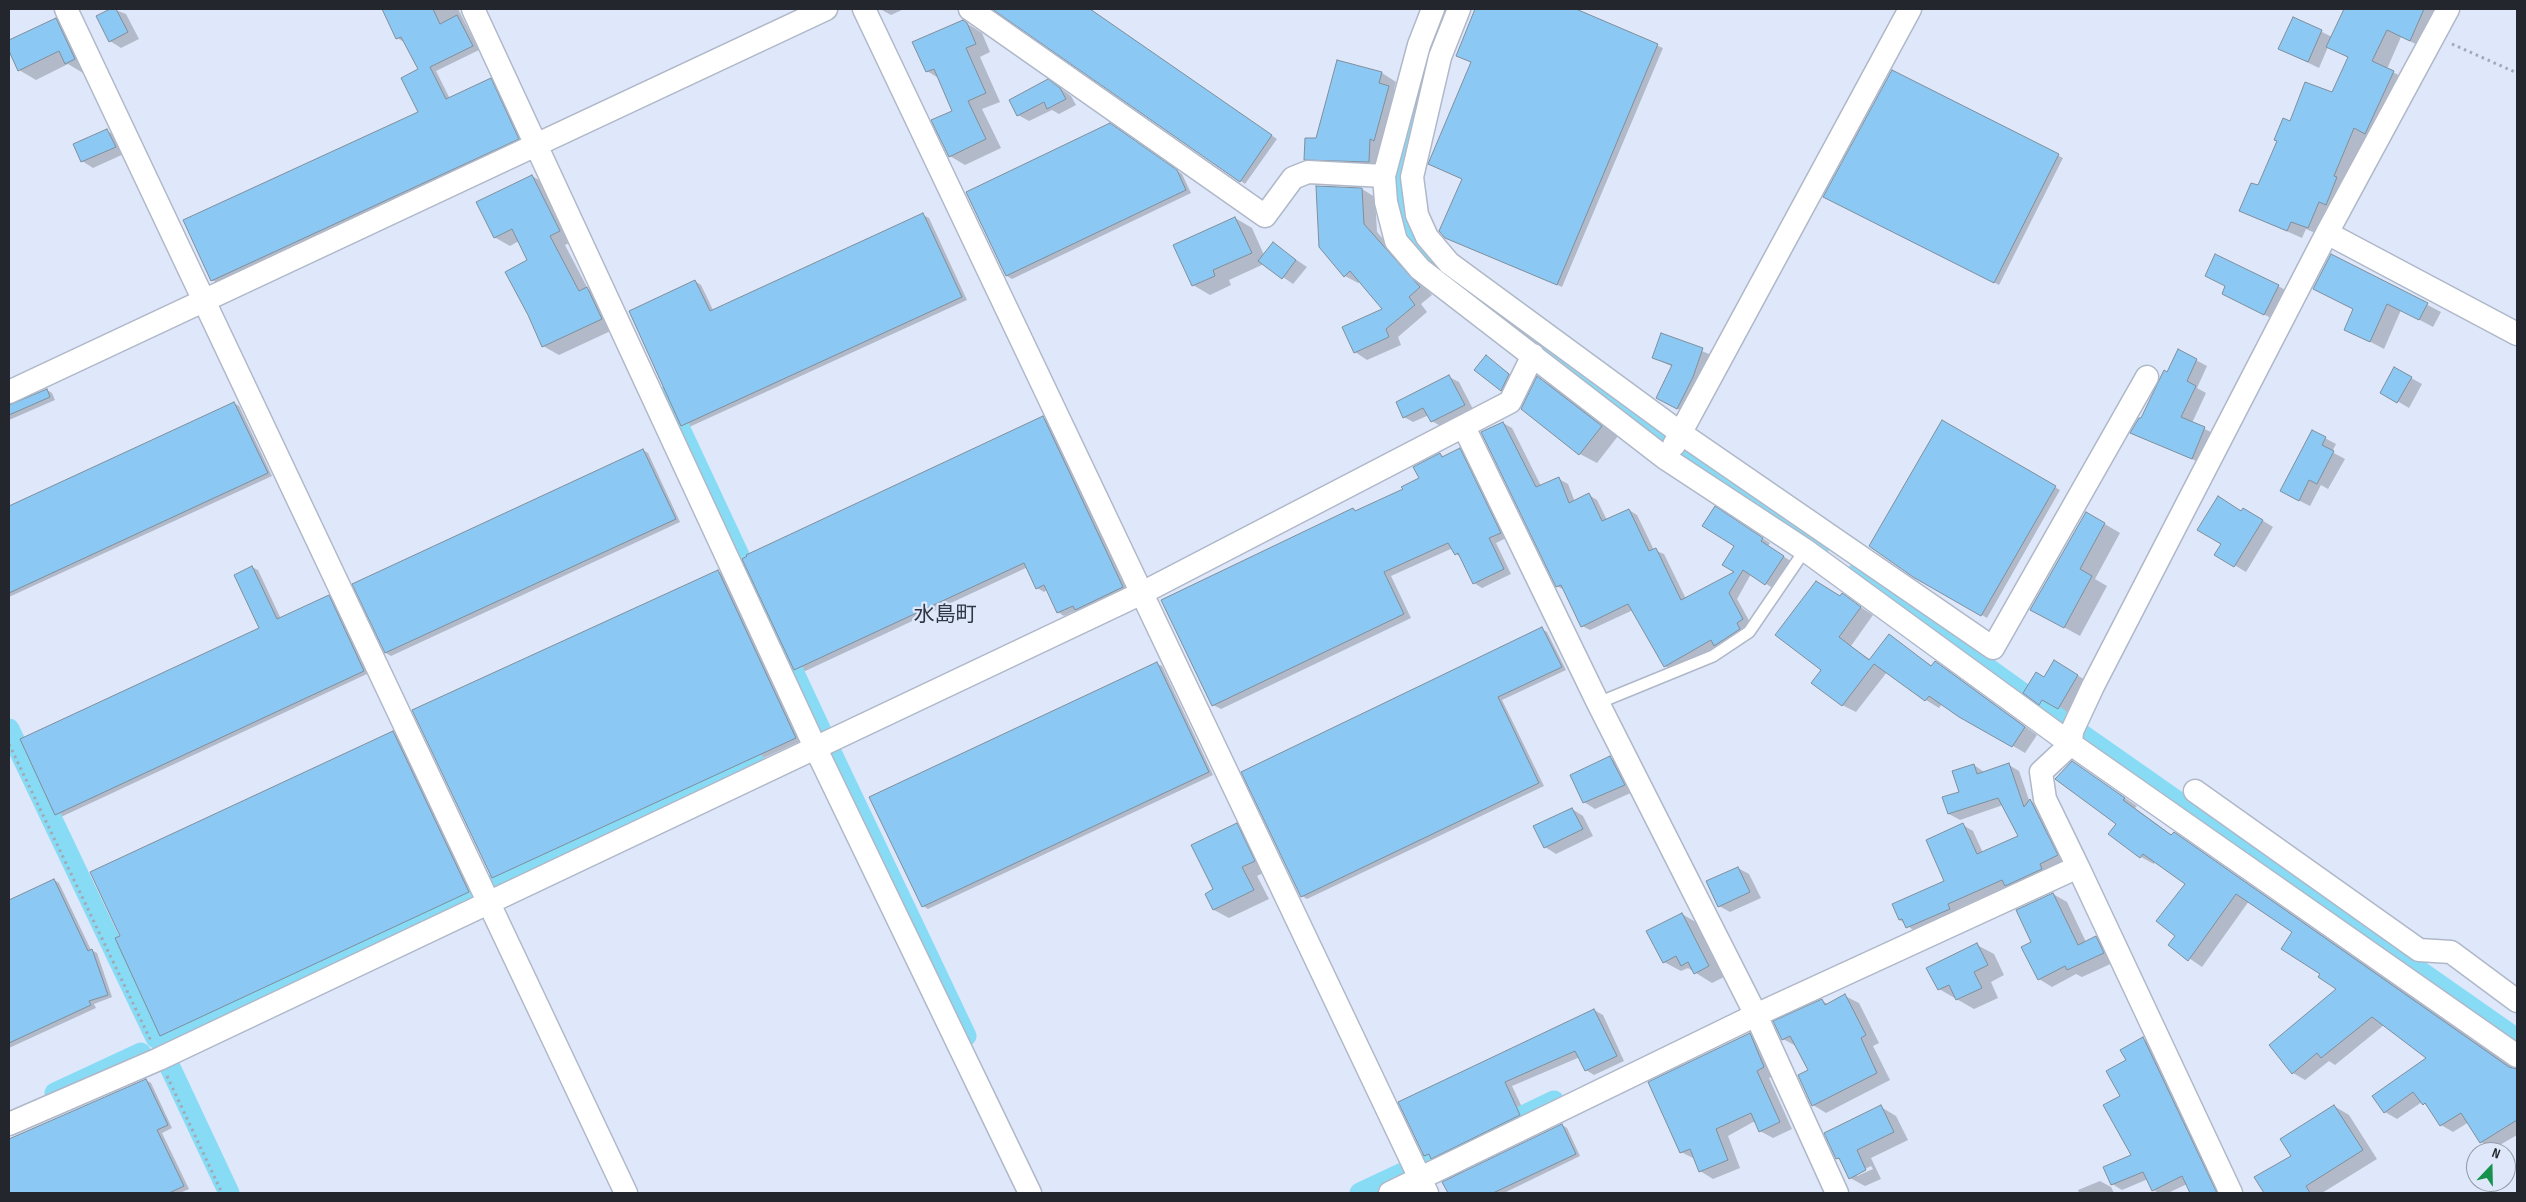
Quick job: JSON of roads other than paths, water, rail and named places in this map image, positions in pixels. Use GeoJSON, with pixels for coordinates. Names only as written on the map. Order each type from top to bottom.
{"type":"FeatureCollection","features":[{"type":"Feature","properties":{"kind":"street"},"geometry":{"type":"LineString","coordinates":[[66,9],[626,1193]]}},
{"type":"Feature","properties":{"kind":"street"},"geometry":{"type":"LineString","coordinates":[[473,9],[815,747],[1030,1193]]}},
{"type":"Feature","properties":{"kind":"street"},"geometry":{"type":"LineString","coordinates":[[9,392],[203,302],[536,143],[826,9]]}},
{"type":"Feature","properties":{"kind":"street"},"geometry":{"type":"LineString","coordinates":[[864,9],[1424,1186]]}},
{"type":"Feature","properties":{"kind":"street"},"geometry":{"type":"LineString","coordinates":[[970,9],[1265,216],[1293,178],[1308,172],[1384,176]]}},
{"type":"Feature","properties":{"kind":"street"},"geometry":{"type":"LineString","coordinates":[[1433,9],[1419,45],[1384,176],[1386,202],[1396,241],[1420,269],[1665,458],[1805,550],[2071,744],[2517,1056]]}},
{"type":"Feature","properties":{"kind":"street"},"geometry":{"type":"LineString","coordinates":[[1408,218],[1412,177],[1440,57],[1459,9]]}},
{"type":"Feature","properties":{"kind":"street"},"geometry":{"type":"LineString","coordinates":[[1665,458],[1682,434],[1910,9]]}},
{"type":"Feature","properties":{"kind":"street"},"geometry":{"type":"LineString","coordinates":[[2231,1193],[2045,799],[2041,772],[2071,744],[2072,731],[2093,686],[2327,232],[2448,9]]}},
{"type":"Feature","properties":{"kind":"street"},"geometry":{"type":"LineString","coordinates":[[1386,202],[1408,218],[1449,263],[1682,434],[1993,648],[2147,377]]}},
{"type":"Feature","properties":{"kind":"street"},"geometry":{"type":"LineString","coordinates":[[2327,232],[2517,334]]}},
{"type":"Feature","properties":{"kind":"street"},"geometry":{"type":"LineString","coordinates":[[9,1124],[159,1059],[1142,593],[1510,402],[1532,355]]}},
{"type":"Feature","properties":{"kind":"street"},"geometry":{"type":"LineString","coordinates":[[1464,427],[1598,703],[1756,1015],[1837,1193]]}},
{"type":"Feature","properties":{"kind":"street"},"geometry":{"type":"LineString","coordinates":[[2195,791],[2419,950],[2451,952],[2517,1001]]}},
{"type":"Feature","properties":{"kind":"street"},"geometry":{"type":"LineString","coordinates":[[1390,1193],[1424,1186],[1756,1015],[2078,867]]}},
{"type":"Feature","properties":{"kind":"lane"},"geometry":{"type":"LineString","coordinates":[[1598,703],[1714,656],[1749,632],[1805,550]]}},
{"type":"Feature","properties":{"kind":"waterway"},"geometry":{"type":"LineString","coordinates":[[1416,95],[1397,182],[1398,205],[1417,251],[1432,268]]}},
{"type":"Feature","properties":{"kind":"waterway"},"geometry":{"type":"LineString","coordinates":[[1511,326],[1819,547]]}},
{"type":"Feature","properties":{"kind":"waterway"},"geometry":{"type":"LineString","coordinates":[[665,397],[822,733]]}},
{"type":"Feature","properties":{"kind":"waterway"},"geometry":{"type":"LineString","coordinates":[[1856,574],[2059,719]]}},
{"type":"Feature","properties":{"kind":"waterway"},"geometry":{"type":"LineString","coordinates":[[9,729],[156,1038]]}},
{"type":"Feature","properties":{"kind":"waterway"},"geometry":{"type":"LineString","coordinates":[[2077,731],[2517,1039]]}},
{"type":"Feature","properties":{"kind":"waterway"},"geometry":{"type":"LineString","coordinates":[[831,752],[966,1036]]}},
{"type":"Feature","properties":{"kind":"waterway"},"geometry":{"type":"LineString","coordinates":[[493,885],[756,764]]}},
{"type":"Feature","properties":{"kind":"waterway"},"geometry":{"type":"LineString","coordinates":[[162,1042],[476,895]]}},
{"type":"Feature","properties":{"kind":"waterway"},"geometry":{"type":"LineString","coordinates":[[55,1093],[141,1053]]}},
{"type":"Feature","properties":{"kind":"waterway"},"geometry":{"type":"LineString","coordinates":[[169,1065],[229,1193]]}},
{"type":"Feature","properties":{"kind":"waterway"},"geometry":{"type":"LineString","coordinates":[[1428,1161],[1554,1101]]}},
{"type":"Feature","properties":{"kind":"waterway"},"geometry":{"type":"LineString","coordinates":[[1360,1193],[1409,1170]]}},
{"type":"Feature","properties":{"kind":"district","name":"水島町"},"geometry":{"type":"Point","coordinates":[945,616]}}]}
